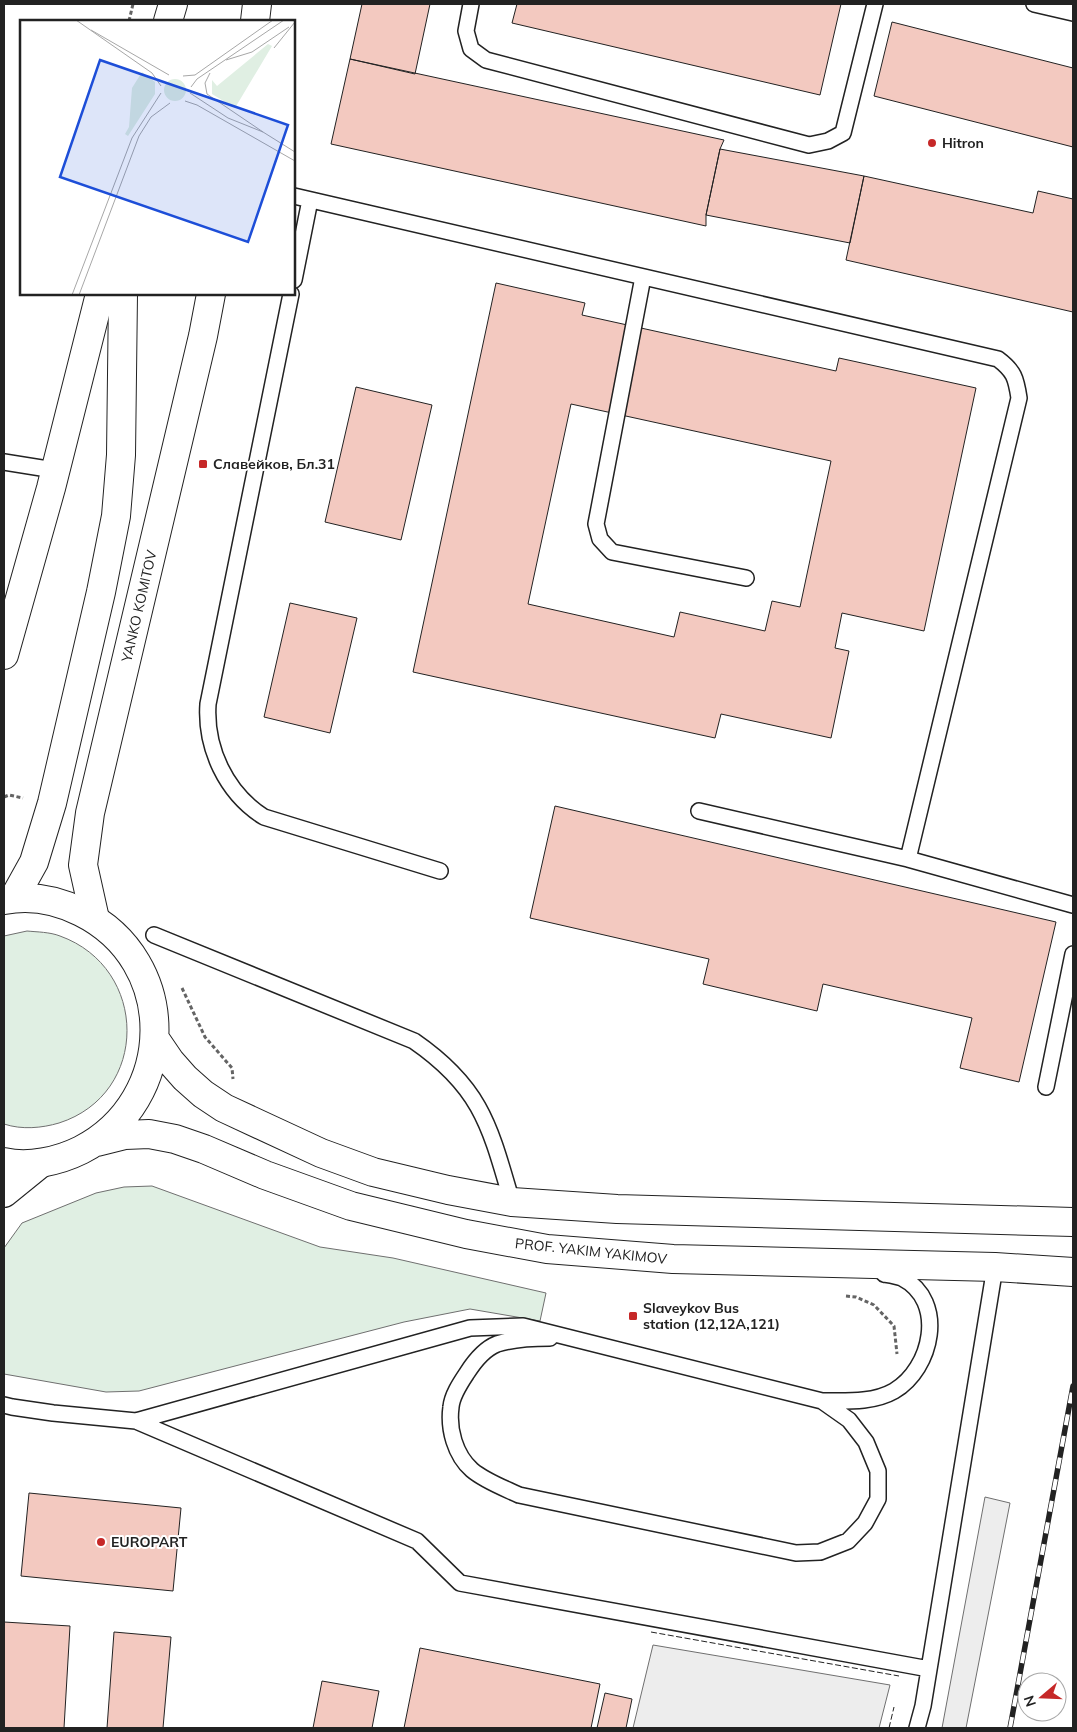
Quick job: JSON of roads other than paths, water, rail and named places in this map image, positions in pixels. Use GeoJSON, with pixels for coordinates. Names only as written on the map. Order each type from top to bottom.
{"type":"FeatureCollection","features":[{"type":"Feature","properties":{"kind":"main road"},"geometry":{"type":"LineString","coordinates":[[168,20],[173,4]]}},
{"type":"Feature","properties":{"kind":"main road"},"geometry":{"type":"LineString","coordinates":[[255,20],[257,4]]}},
{"type":"Feature","properties":{"kind":"main road"},"geometry":{"type":"LineString","coordinates":[[4,655],[51,488],[100,295]]}},
{"type":"Feature","properties":{"kind":"main road"},"geometry":{"type":"LineString","coordinates":[[9,899],[34,862],[52,803],[101,592],[116,516],[121,455],[123,295]]}},
{"type":"Feature","properties":{"kind":"main road","name":"YANKO KOMITOV"},"geometry":{"type":"LineString","coordinates":[[95,919],[84,865],[90,813],[203,336],[211,295]]}},
{"type":"Feature","properties":{"kind":"main road"},"geometry":{"type":"LineString","coordinates":[[4,1162],[41,1163],[72,1154],[97,1142],[115,1127],[128,1112],[147,1078],[155,1039],[153,1004],[141,971],[122,942],[95,919],[69,906],[42,899],[9,899]]}},
{"type":"Feature","properties":{"kind":"main road"},"geometry":{"type":"LineString","coordinates":[[155,1039],[170,1061],[203,1094],[224,1108],[321,1153],[373,1172],[512,1202],[626,1209],[1073,1222]]}},
{"type":"Feature","properties":{"kind":"main road","name":"PROF. YAKIM YAKIMOV"},"geometry":{"type":"LineString","coordinates":[[97,1142],[125,1135],[149,1134],[175,1138],[265,1175],[351,1206],[466,1234],[547,1249],[673,1259],[995,1267],[1073,1272]]}},
{"type":"Feature","properties":{"kind":"main road"},"geometry":{"type":"LineString","coordinates":[[4,1193],[41,1163]]}},
{"type":"Feature","properties":{"kind":"lane"},"geometry":{"type":"LineString","coordinates":[[471,4],[466,31],[471,49],[486,60],[809,145],[828,141],[844,133],[875,4]]}},
{"type":"Feature","properties":{"kind":"lane"},"geometry":{"type":"LineString","coordinates":[[1034,4],[1073,12]]}},
{"type":"Feature","properties":{"kind":"lane"},"geometry":{"type":"LineString","coordinates":[[295,196],[998,359],[1009,367],[1016,378],[1018,398],[908,859]]}},
{"type":"Feature","properties":{"kind":"lane"},"geometry":{"type":"LineString","coordinates":[[295,275],[310,200]]}},
{"type":"Feature","properties":{"kind":"lane"},"geometry":{"type":"LineString","coordinates":[[643,276],[596,524],[600,539],[612,552],[746,578]]}},
{"type":"Feature","properties":{"kind":"lane"},"geometry":{"type":"LineString","coordinates":[[291,295],[208,704],[209,735],[219,767],[228,781],[248,805],[264,817],[440,871]]}},
{"type":"Feature","properties":{"kind":"lane"},"geometry":{"type":"LineString","coordinates":[[4,462],[54,470]]}},
{"type":"Feature","properties":{"kind":"lane"},"geometry":{"type":"LineString","coordinates":[[699,811],[908,859],[1073,905]]}},
{"type":"Feature","properties":{"kind":"lane"},"geometry":{"type":"LineString","coordinates":[[154,934],[414,1041],[437,1057],[460,1081],[483,1114],[496,1148],[512,1202]]}},
{"type":"Feature","properties":{"kind":"lane"},"geometry":{"type":"LineString","coordinates":[[1046,1086],[1073,954]]}},
{"type":"Feature","properties":{"kind":"lane"},"geometry":{"type":"LineString","coordinates":[[136,1420],[470,1328],[523,1326],[822,1401],[859,1400],[894,1391],[907,1380],[926,1353],[930,1323],[923,1298],[914,1286],[901,1278],[832,1262]]}},
{"type":"Feature","properties":{"kind":"lane"},"geometry":{"type":"LineString","coordinates":[[917,1728],[923,1706],[995,1267]]}},
{"type":"Feature","properties":{"kind":"lane"},"geometry":{"type":"LineString","coordinates":[[569,1337],[532,1338],[496,1344],[475,1360],[461,1383],[451,1406],[451,1426],[456,1448],[471,1470],[496,1485],[519,1495],[796,1552],[820,1552],[848,1541],[865,1523],[878,1498],[878,1471],[866,1442],[850,1420],[822,1401]]}},
{"type":"Feature","properties":{"kind":"lane"},"geometry":{"type":"LineString","coordinates":[[4,1405],[136,1420],[417,1541],[460,1583],[929,1669]]}},
{"type":"Feature","properties":{"kind":"railway"},"geometry":{"type":"LineString","coordinates":[[1010,1728],[1073,1386]]}},
{"type":"Feature","properties":{"kind":"place","name":"Hitron"},"geometry":{"type":"Point","coordinates":[932,143]}},
{"type":"Feature","properties":{"kind":"place","name":"Славейков, Бл.31"},"geometry":{"type":"Point","coordinates":[203,464]}},
{"type":"Feature","properties":{"kind":"place","name":"Slaveykov Bus station (12,12A,121)"},"geometry":{"type":"Point","coordinates":[633,1316]}},
{"type":"Feature","properties":{"kind":"place","name":"EUROPART"},"geometry":{"type":"Point","coordinates":[101,1542]}}]}
